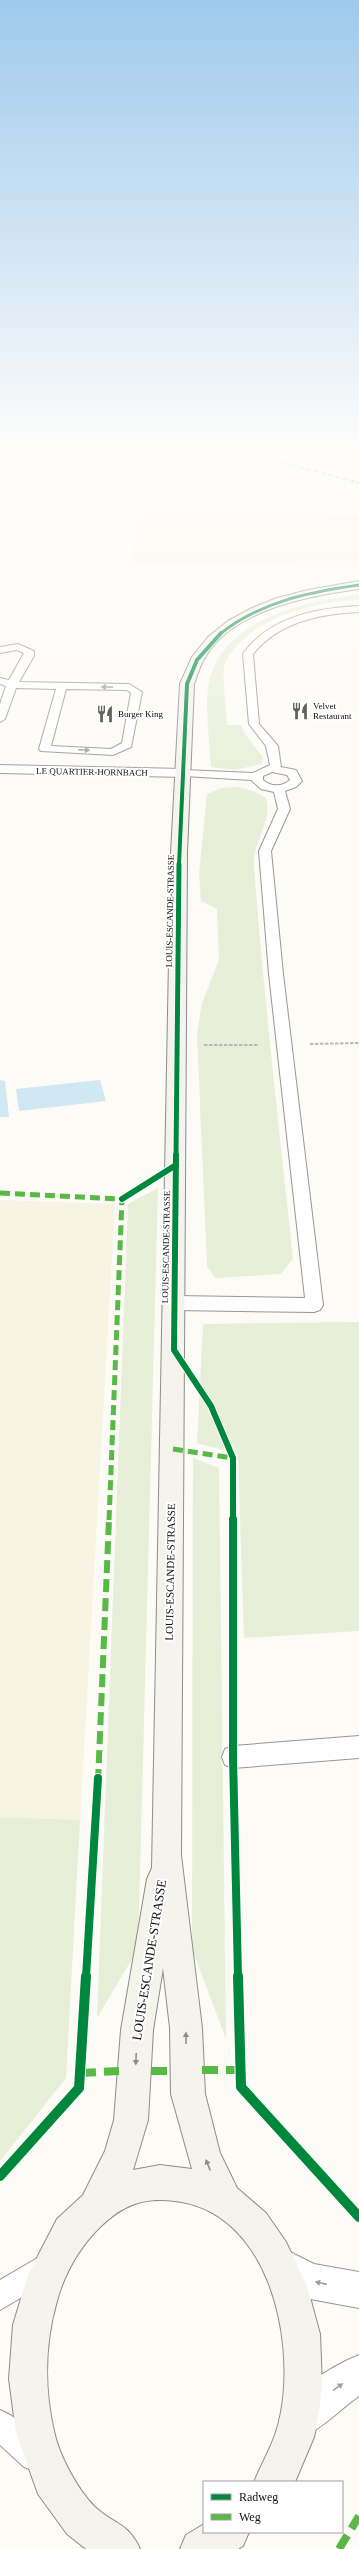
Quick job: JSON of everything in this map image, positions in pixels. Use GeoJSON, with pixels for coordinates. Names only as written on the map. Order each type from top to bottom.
{"type":"FeatureCollection","features":[{"type":"Feature","properties":{"kind":"street","name":"LOUIS-ESCANDE-STRASSE"},"geometry":{"type":"LineString","coordinates":[[224,2200],[204,2156],[188,2094],[186,2028],[166,1855],[175,1303],[179,853],[188,684],[193,666],[203,649],[224,629],[270,605],[307,594],[359,585]]}},
{"type":"Feature","properties":{"kind":"street","name":"LE QUARTIER-HORNBACH"},"geometry":{"type":"LineString","coordinates":[[0,769],[184,773]]}},
{"type":"Feature","properties":{"kind":"street","name":"LOUIS-ESCANDE-STRASSE"},"geometry":{"type":"LineString","coordinates":[[97,2203],[121,2156],[131,2120],[136,2030],[166,1855]]}},
{"type":"Feature","properties":{"kind":"street"},"geometry":{"type":"LineString","coordinates":[[120,2549],[105,2542],[89,2539],[64,2509],[48,2483],[35,2456],[23,2412],[19,2360],[22,2328],[41,2270],[66,2232],[80,2215],[97,2203],[132,2186],[157,2182],[188,2185],[206,2190],[224,2200],[240,2212],[255,2227],[280,2265],[294,2301],[304,2366],[297,2421],[289,2451],[274,2481]]}},
{"type":"Feature","properties":{"kind":"street"},"geometry":{"type":"LineString","coordinates":[[280,2265],[310,2280],[359,2290]]}},
{"type":"Feature","properties":{"kind":"street"},"geometry":{"type":"LineString","coordinates":[[297,2421],[322,2399],[359,2374]]}},
{"type":"Feature","properties":{"kind":"lane"},"geometry":{"type":"LineString","coordinates":[[276,768],[272,746],[254,724],[248,654],[261,638],[288,623],[310,615],[337,610],[359,610]]}},
{"type":"Feature","properties":{"kind":"lane"},"geometry":{"type":"LineString","coordinates":[[0,650],[18,647],[29,651],[30,656],[22,664],[0,719]]}},
{"type":"Feature","properties":{"kind":"lane"},"geometry":{"type":"LineString","coordinates":[[0,681],[13,685],[129,687],[137,692],[126,745],[114,752],[45,749],[62,686]]}},
{"type":"Feature","properties":{"kind":"lane"},"geometry":{"type":"LineString","coordinates":[[184,773],[256,777],[265,770],[276,768],[292,772],[296,778],[294,784],[279,789],[261,785],[256,777]]}},
{"type":"Feature","properties":{"kind":"lane"},"geometry":{"type":"LineString","coordinates":[[175,1303],[314,1305],[276,974],[265,851],[284,809],[279,789]]}},
{"type":"Feature","properties":{"kind":"lane"},"geometry":{"type":"LineString","coordinates":[[233,1757],[359,1747]]}},
{"type":"Feature","properties":{"kind":"lane"},"geometry":{"type":"LineString","coordinates":[[0,2296],[41,2270]]}},
{"type":"Feature","properties":{"kind":"lane"},"geometry":{"type":"LineString","coordinates":[[0,2426],[35,2456]]}},
{"type":"Feature","properties":{"kind":"shaded area"},"geometry":{"type":"Polygon","coordinates":[[[0,1200],[115,1204],[80,1820],[0,1817],[0,1200]]]}},
{"type":"Feature","properties":{"kind":"green space"},"geometry":{"type":"Polygon","coordinates":[[[359,595],[359,600],[322,604],[302,609],[264,624],[248,635],[234,648],[224,668],[227,725],[241,725],[245,734],[263,757],[262,764],[234,770],[211,767],[207,717],[208,688],[215,665],[228,646],[245,630],[266,618],[289,609],[313,602],[359,595]]]}},
{"type":"Feature","properties":{"kind":"green space"},"geometry":{"type":"Polygon","coordinates":[[[239,787],[253,791],[266,798],[267,815],[256,849],[254,867],[267,1014],[293,1259],[281,1274],[215,1278],[207,1266],[197,1034],[202,1003],[219,960],[217,909],[201,901],[199,874],[207,794],[221,788],[239,787]]]}},
{"type":"Feature","properties":{"kind":"green space"},"geometry":{"type":"Polygon","coordinates":[[[158,1188],[138,1949],[97,2018],[128,1204],[158,1188]]]}},
{"type":"Feature","properties":{"kind":"green space"},"geometry":{"type":"Polygon","coordinates":[[[359,1322],[359,1631],[244,1638],[238,1454],[197,1443],[203,1324],[359,1322]]]}},
{"type":"Feature","properties":{"kind":"green space"},"geometry":{"type":"Polygon","coordinates":[[[193,1458],[219,1468],[226,2039],[192,1949],[193,1458]]]}},
{"type":"Feature","properties":{"kind":"green space"},"geometry":{"type":"Polygon","coordinates":[[[0,1817],[80,1820],[66,2078],[0,2161],[0,1817]]]}},
{"type":"Feature","properties":{"kind":"water"},"geometry":{"type":"Polygon","coordinates":[[[0,1080],[5,1081],[9,1117],[0,1117],[0,1080]]]}},
{"type":"Feature","properties":{"kind":"water"},"geometry":{"type":"Polygon","coordinates":[[[100,1080],[106,1101],[19,1111],[16,1089],[100,1080]]]}},
{"type":"Feature","properties":{"kind":"marked path"},"geometry":{"type":"LineString","coordinates":[[0,1193],[122,1199],[125,1196]]}},
{"type":"Feature","properties":{"kind":"marked path"},"geometry":{"type":"LineString","coordinates":[[98,1782],[122,1199]]}},
{"type":"Feature","properties":{"kind":"marked path"},"geometry":{"type":"LineString","coordinates":[[173,1449],[233,1458]]}},
{"type":"Feature","properties":{"kind":"marked path"},"geometry":{"type":"LineString","coordinates":[[202,2070],[241,2070]]}},
{"type":"Feature","properties":{"kind":"marked path"},"geometry":{"type":"LineString","coordinates":[[80,2073],[119,2071]]}},
{"type":"Feature","properties":{"kind":"marked path"},"geometry":{"type":"LineString","coordinates":[[151,2071],[172,2071]]}},
{"type":"Feature","properties":{"kind":"marked path"},"geometry":{"type":"LineString","coordinates":[[339,2549],[359,2516]]}},
{"type":"Feature","properties":{"kind":"cycle path"},"geometry":{"type":"LineString","coordinates":[[359,585],[308,593],[256,610],[233,623],[213,640],[197,660],[187,684],[179,853],[174,1350],[211,1406],[233,1458],[233,1757],[241,2087],[359,2217]]}},
{"type":"Feature","properties":{"kind":"cycle path"},"geometry":{"type":"LineString","coordinates":[[122,1199],[176,1165]]}},
{"type":"Feature","properties":{"kind":"cycle path"},"geometry":{"type":"LineString","coordinates":[[0,2176],[79,2088],[98,1778]]}},
{"type":"Feature","properties":{"kind":"place","name":"Velvet Restaurant"},"geometry":{"type":"Point","coordinates":[300,711]}},
{"type":"Feature","properties":{"kind":"place","name":"Burger King"},"geometry":{"type":"Point","coordinates":[105,714]}}]}
